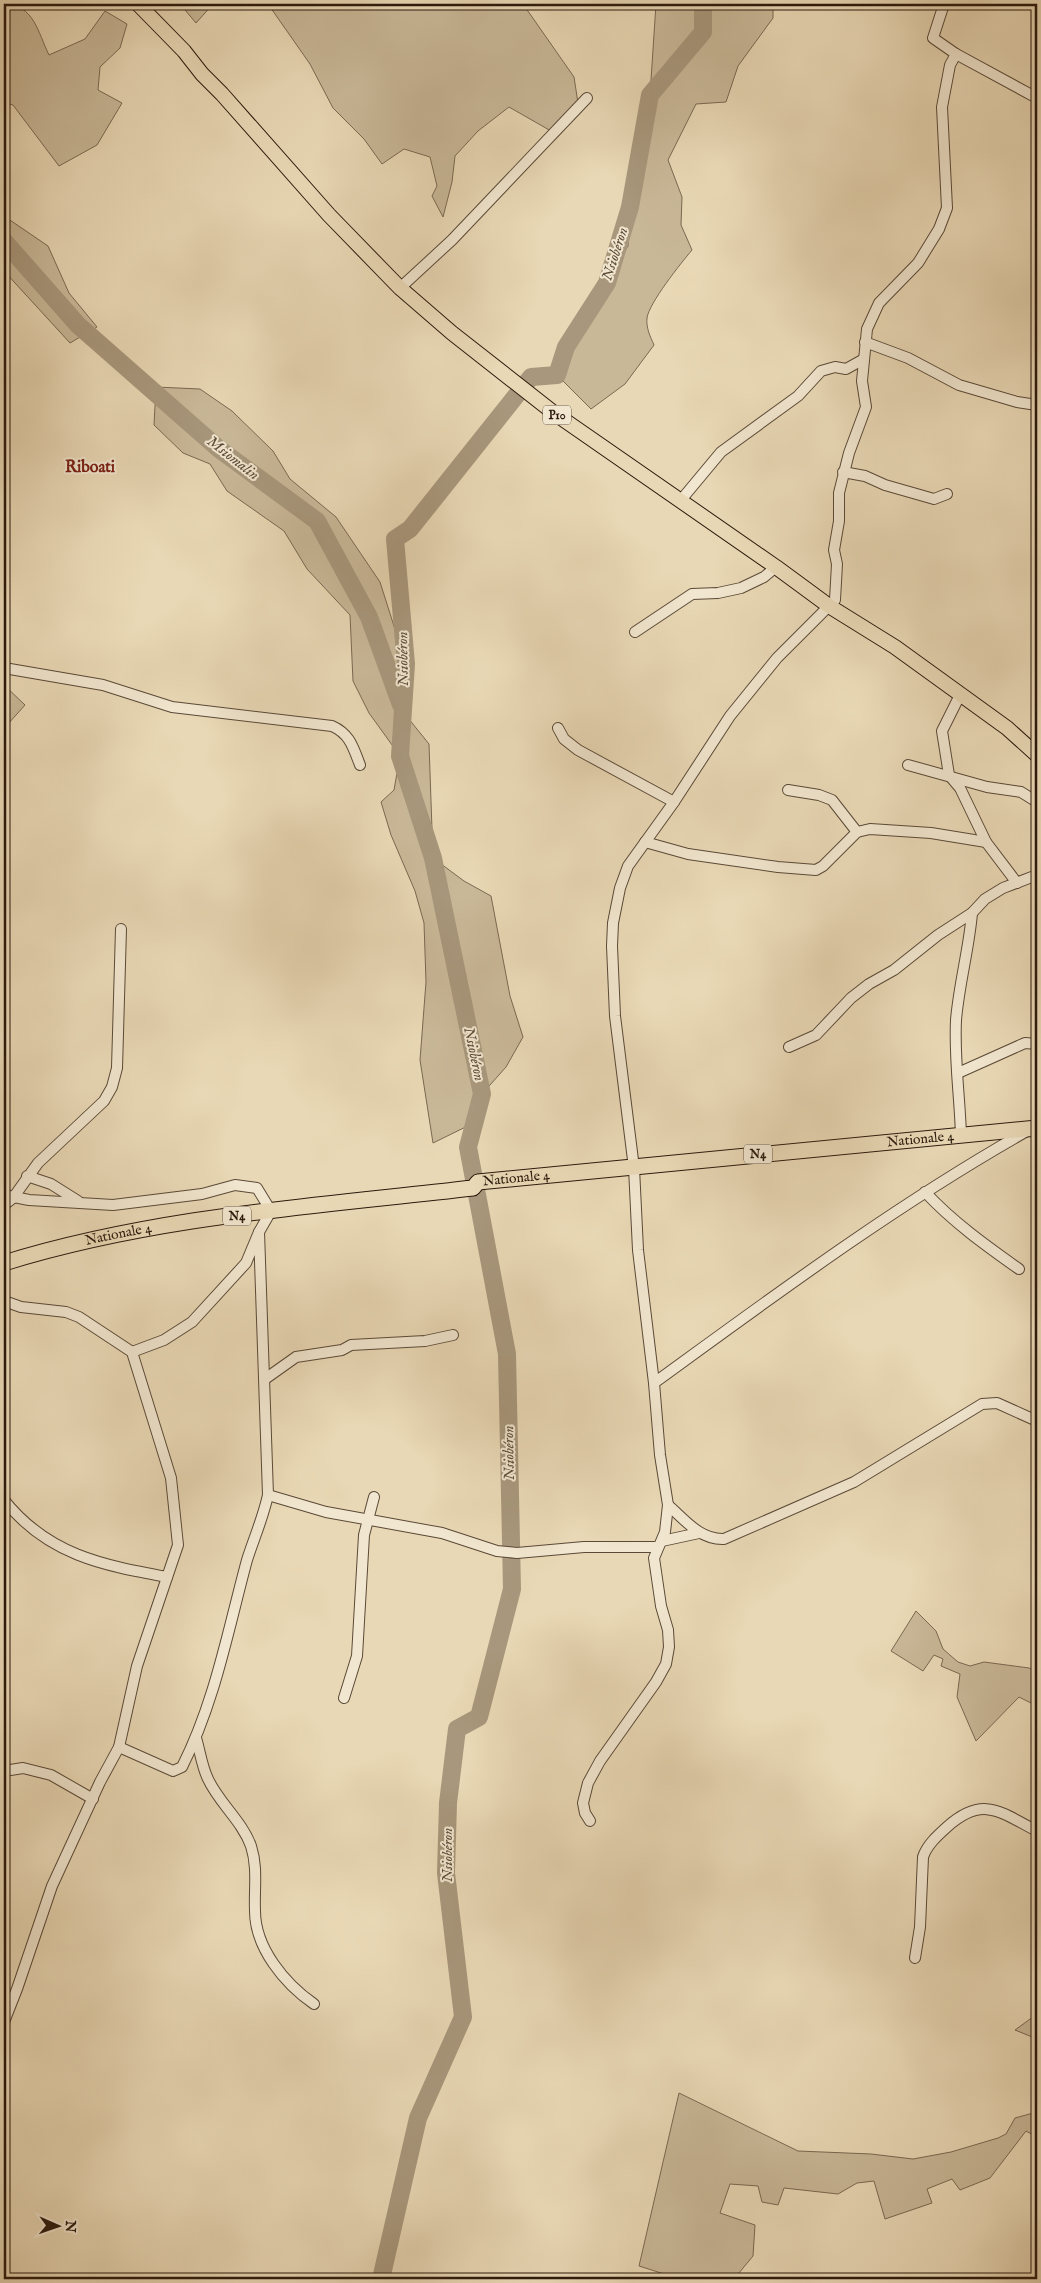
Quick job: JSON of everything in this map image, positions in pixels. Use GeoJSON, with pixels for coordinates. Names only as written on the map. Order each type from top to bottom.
{"type":"FeatureCollection","features":[{"type":"Feature","properties":{"kind":"highway","name":"Nationale 4"},"geometry":{"type":"LineString","coordinates":[[4,1263],[150,1228],[271,1211],[476,1185],[1033,1129]]}},
{"type":"Feature","properties":{"kind":"main road","name":"P10"},"geometry":{"type":"LineString","coordinates":[[138,4],[184,51],[202,74],[329,215],[400,288],[452,334],[554,413],[642,476],[682,500],[829,606],[895,647],[1007,728],[1037,755]]}},
{"type":"Feature","properties":{"kind":"street"},"geometry":{"type":"LineString","coordinates":[[944,4],[933,38],[956,54],[1037,98]]}},
{"type":"Feature","properties":{"kind":"street"},"geometry":{"type":"LineString","coordinates":[[590,1821],[585,1813],[583,1803],[588,1783],[600,1761],[656,1682],[666,1664],[670,1639],[655,1577],[654,1558],[660,1544],[668,1505],[660,1455],[654,1383],[638,1250],[634,1168],[615,1016],[612,946],[613,923],[620,888],[628,866],[674,802],[730,716],[755,682],[835,600],[837,564],[834,550],[843,472],[866,408],[862,381],[866,329],[879,303],[918,263],[939,229],[947,208],[942,107],[950,65],[956,54]]}},
{"type":"Feature","properties":{"kind":"street"},"geometry":{"type":"LineString","coordinates":[[400,288],[452,240],[587,98]]}},
{"type":"Feature","properties":{"kind":"street"},"geometry":{"type":"LineString","coordinates":[[865,342],[908,358],[959,385],[1017,402],[1037,405]]}},
{"type":"Feature","properties":{"kind":"street"},"geometry":{"type":"LineString","coordinates":[[846,369],[864,359]]}},
{"type":"Feature","properties":{"kind":"street"},"geometry":{"type":"LineString","coordinates":[[682,500],[721,452],[798,396],[822,372],[835,368],[846,369],[862,381]]}},
{"type":"Feature","properties":{"kind":"street"},"geometry":{"type":"LineString","coordinates":[[843,472],[865,476],[885,485],[934,499],[948,494]]}},
{"type":"Feature","properties":{"kind":"street"},"geometry":{"type":"LineString","coordinates":[[635,632],[692,594],[718,593],[741,588],[764,577],[776,567]]}},
{"type":"Feature","properties":{"kind":"street"},"geometry":{"type":"LineString","coordinates":[[4,668],[103,685],[172,706],[332,726],[343,731],[349,737],[360,764]]}},
{"type":"Feature","properties":{"kind":"street"},"geometry":{"type":"LineString","coordinates":[[960,695],[942,731],[949,775],[960,788],[986,842],[1017,882]]}},
{"type":"Feature","properties":{"kind":"street"},"geometry":{"type":"LineString","coordinates":[[558,728],[564,739],[578,750],[674,802]]}},
{"type":"Feature","properties":{"kind":"street"},"geometry":{"type":"LineString","coordinates":[[908,765],[987,787],[1021,792],[1037,802]]}},
{"type":"Feature","properties":{"kind":"street"},"geometry":{"type":"LineString","coordinates":[[788,790],[819,795],[832,800],[857,832]]}},
{"type":"Feature","properties":{"kind":"street"},"geometry":{"type":"LineString","coordinates":[[645,842],[688,854],[778,867],[816,870],[823,866],[857,832],[870,829],[931,833],[986,842]]}},
{"type":"Feature","properties":{"kind":"street"},"geometry":{"type":"LineString","coordinates":[[790,1047],[816,1035],[851,998],[869,984],[894,970],[938,935],[972,913],[992,894],[1037,875]]}},
{"type":"Feature","properties":{"kind":"street"},"geometry":{"type":"LineString","coordinates":[[961,1136],[956,1019],[968,952],[972,913]]}},
{"type":"Feature","properties":{"kind":"street"},"geometry":{"type":"LineString","coordinates":[[4,1205],[8,1196],[38,1163],[104,1101],[112,1087],[117,1068],[121,929]]}},
{"type":"Feature","properties":{"kind":"street"},"geometry":{"type":"LineString","coordinates":[[958,1074],[1025,1043],[1037,1044]]}},
{"type":"Feature","properties":{"kind":"street"},"geometry":{"type":"LineString","coordinates":[[654,1383],[925,1192],[976,1160],[1033,1129]]}},
{"type":"Feature","properties":{"kind":"street"},"geometry":{"type":"LineString","coordinates":[[27,1176],[51,1184],[79,1202]]}},
{"type":"Feature","properties":{"kind":"street"},"geometry":{"type":"LineString","coordinates":[[8,1196],[113,1205],[202,1194],[235,1185],[257,1188],[271,1211],[246,1263],[192,1322],[164,1340],[132,1352]]}},
{"type":"Feature","properties":{"kind":"street"},"geometry":{"type":"LineString","coordinates":[[925,1192],[946,1214],[971,1235],[1018,1269]]}},
{"type":"Feature","properties":{"kind":"street"},"geometry":{"type":"LineString","coordinates":[[119,1747],[172,1771],[182,1767],[196,1738],[268,1495],[260,1232]]}},
{"type":"Feature","properties":{"kind":"street"},"geometry":{"type":"LineString","coordinates":[[4,1300],[21,1307],[66,1312],[79,1317],[132,1352],[171,1478],[178,1545],[137,1666],[119,1747],[52,1886],[4,2022]]}},
{"type":"Feature","properties":{"kind":"street"},"geometry":{"type":"LineString","coordinates":[[265,1379],[296,1357],[342,1350],[351,1345],[425,1340],[454,1335]]}},
{"type":"Feature","properties":{"kind":"street"},"geometry":{"type":"LineString","coordinates":[[668,1505],[699,1533],[712,1540],[724,1539],[743,1533],[854,1482],[982,1404],[997,1403],[1037,1421]]}},
{"type":"Feature","properties":{"kind":"street"},"geometry":{"type":"LineString","coordinates":[[268,1495],[326,1512],[442,1533],[497,1551],[517,1553],[660,1544],[699,1533]]}},
{"type":"Feature","properties":{"kind":"street"},"geometry":{"type":"LineString","coordinates":[[344,1698],[357,1656],[366,1520],[374,1497]]}},
{"type":"Feature","properties":{"kind":"street"},"geometry":{"type":"LineString","coordinates":[[4,1500],[42,1537],[72,1553],[102,1565],[167,1578]]}},
{"type":"Feature","properties":{"kind":"street"},"geometry":{"type":"LineString","coordinates":[[196,1738],[207,1778],[251,1845],[256,1863],[254,1910],[258,1931],[274,1964],[284,1978],[295,1991],[314,2004]]}},
{"type":"Feature","properties":{"kind":"street"},"geometry":{"type":"LineString","coordinates":[[4,1771],[23,1768],[51,1776],[93,1799]]}},
{"type":"Feature","properties":{"kind":"street"},"geometry":{"type":"LineString","coordinates":[[915,1958],[920,1927],[923,1857],[925,1850],[940,1833],[965,1813],[977,1808],[994,1810],[1011,1816],[1037,1831]]}},
{"type":"Feature","properties":{"kind":"shaded area"},"geometry":{"type":"Polygon","coordinates":[[[4,4],[14,5],[29,14],[38,29],[49,55],[85,39],[105,11],[127,24],[120,48],[100,67],[98,90],[122,103],[97,145],[59,166],[13,105],[4,102],[4,4]]]}},
{"type":"Feature","properties":{"kind":"shaded area"},"geometry":{"type":"Polygon","coordinates":[[[180,4],[213,4],[196,23],[180,4]]]}},
{"type":"Feature","properties":{"kind":"shaded area"},"geometry":{"type":"Polygon","coordinates":[[[268,4],[523,4],[574,77],[578,103],[551,131],[509,107],[478,131],[455,156],[452,182],[443,217],[432,196],[437,186],[430,157],[404,149],[382,164],[364,139],[333,108],[310,64],[268,4]]]}},
{"type":"Feature","properties":{"kind":"shaded area"},"geometry":{"type":"Polygon","coordinates":[[[656,4],[773,4],[773,18],[738,66],[726,102],[696,104],[668,160],[682,197],[681,225],[692,250],[666,283],[649,311],[647,325],[654,345],[625,384],[591,409],[557,375],[566,347],[628,246],[630,207],[650,95],[656,4]]]}},
{"type":"Feature","properties":{"kind":"shaded area"},"geometry":{"type":"Polygon","coordinates":[[[4,216],[48,246],[69,293],[97,327],[70,343],[4,271],[4,216]]]}},
{"type":"Feature","properties":{"kind":"shaded area"},"geometry":{"type":"Polygon","coordinates":[[[156,387],[200,389],[232,411],[273,451],[290,479],[336,517],[380,582],[406,664],[404,713],[429,744],[433,858],[464,881],[491,896],[510,996],[523,1037],[506,1067],[482,1094],[484,1118],[433,1143],[420,1060],[426,982],[424,923],[415,891],[391,835],[381,802],[394,790],[400,756],[369,713],[353,681],[350,615],[307,569],[284,531],[227,491],[210,464],[183,453],[154,425],[156,387]]]}},
{"type":"Feature","properties":{"kind":"shaded area"},"geometry":{"type":"Polygon","coordinates":[[[4,685],[25,705],[8,724],[4,723],[4,685]]]}},
{"type":"Feature","properties":{"kind":"shaded area"},"geometry":{"type":"Polygon","coordinates":[[[916,1611],[936,1631],[943,1649],[958,1662],[970,1666],[984,1662],[1029,1668],[1037,1672],[1037,1706],[1019,1697],[976,1741],[957,1697],[960,1674],[941,1666],[943,1659],[934,1655],[923,1671],[891,1651],[916,1611]]]}},
{"type":"Feature","properties":{"kind":"shaded area"},"geometry":{"type":"Polygon","coordinates":[[[1037,2014],[1037,2039],[1015,2030],[1037,2014]]]}},
{"type":"Feature","properties":{"kind":"shaded area"},"geometry":{"type":"Polygon","coordinates":[[[679,2093],[798,2151],[871,2154],[913,2159],[951,2152],[998,2138],[1006,2134],[1015,2118],[1037,2112],[1037,2137],[1026,2131],[990,2178],[960,2190],[952,2179],[927,2189],[932,2203],[885,2219],[874,2181],[857,2183],[838,2194],[784,2188],[778,2205],[762,2202],[758,2186],[730,2184],[720,2213],[755,2225],[753,2256],[734,2279],[680,2279],[639,2266],[679,2093]]]}},
{"type":"Feature","properties":{"kind":"waterway","name":"Nsiobéron"},"geometry":{"type":"LineString","coordinates":[[381,2279],[418,2118],[463,2017],[446,1873],[448,1803],[457,1729],[479,1717],[512,1589],[507,1354],[468,1147],[482,1094],[433,858],[400,756],[406,664],[395,539],[410,529],[531,377],[557,375],[566,347],[607,283],[630,207],[650,95],[703,32],[703,4]]}},
{"type":"Feature","properties":{"kind":"waterway","name":"Msiomalin"},"geometry":{"type":"LineString","coordinates":[[4,241],[78,325],[219,449],[317,521],[369,617],[401,705]]}},
{"type":"Feature","properties":{"kind":"district","name":"Riboati"},"geometry":{"type":"Point","coordinates":[90,468]}}]}
